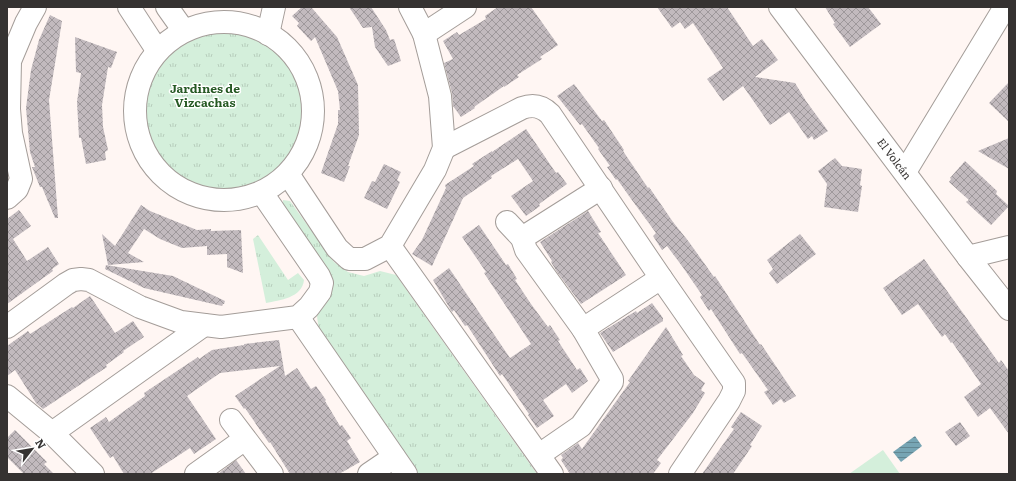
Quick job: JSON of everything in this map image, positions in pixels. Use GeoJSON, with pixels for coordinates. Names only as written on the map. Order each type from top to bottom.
{"type":"FeatureCollection","features":[{"type":"Feature","properties":{"kind":"street"},"geometry":{"type":"LineString","coordinates":[[7,198],[18,189],[21,179],[11,133],[8,62],[35,7]]}},
{"type":"Feature","properties":{"kind":"street"},"geometry":{"type":"LineString","coordinates":[[129,7],[157,50]]}},
{"type":"Feature","properties":{"kind":"street"},"geometry":{"type":"LineString","coordinates":[[167,7],[184,31]]}},
{"type":"Feature","properties":{"kind":"street"},"geometry":{"type":"LineString","coordinates":[[268,34],[274,7]]}},
{"type":"Feature","properties":{"kind":"street"},"geometry":{"type":"LineString","coordinates":[[288,174],[337,248],[349,259],[365,259],[390,246],[435,170],[444,148],[440,96],[424,34],[410,7]]}},
{"type":"Feature","properties":{"kind":"street"},"geometry":{"type":"LineString","coordinates":[[424,34],[465,7]]}},
{"type":"Feature","properties":{"kind":"street","name":"El Volcán"},"geometry":{"type":"LineString","coordinates":[[780,7],[968,258],[1009,309]]}},
{"type":"Feature","properties":{"kind":"street"},"geometry":{"type":"LineString","coordinates":[[905,172],[1005,7]]}},
{"type":"Feature","properties":{"kind":"street"},"geometry":{"type":"LineString","coordinates":[[243,15],[289,50],[305,73],[313,99],[312,126],[304,152],[288,174],[262,193],[231,201],[200,197],[172,184],[150,161],[137,132],[136,101],[144,71],[150,60],[157,50],[169,40],[184,31],[243,15]]}},
{"type":"Feature","properties":{"kind":"street"},"geometry":{"type":"LineString","coordinates":[[444,148],[530,105],[545,109],[550,114],[734,383],[734,391],[729,401],[680,474]]}},
{"type":"Feature","properties":{"kind":"street"},"geometry":{"type":"LineString","coordinates":[[522,238],[601,188]]}},
{"type":"Feature","properties":{"kind":"street"},"geometry":{"type":"LineString","coordinates":[[7,327],[66,284],[73,280],[81,279],[98,283],[146,310],[180,322],[221,327],[298,316],[315,300],[320,292],[322,283],[319,276],[262,193]]}},
{"type":"Feature","properties":{"kind":"street"},"geometry":{"type":"LineString","coordinates":[[507,222],[522,238],[526,250],[583,329],[612,377],[612,382],[582,426],[539,455]]}},
{"type":"Feature","properties":{"kind":"street"},"geometry":{"type":"LineString","coordinates":[[390,246],[552,474]]}},
{"type":"Feature","properties":{"kind":"street"},"geometry":{"type":"LineString","coordinates":[[968,258],[1009,247]]}},
{"type":"Feature","properties":{"kind":"street"},"geometry":{"type":"LineString","coordinates":[[583,329],[661,278]]}},
{"type":"Feature","properties":{"kind":"street"},"geometry":{"type":"LineString","coordinates":[[298,316],[400,465],[369,474]]}},
{"type":"Feature","properties":{"kind":"street"},"geometry":{"type":"LineString","coordinates":[[52,433],[204,325]]}},
{"type":"Feature","properties":{"kind":"street"},"geometry":{"type":"LineString","coordinates":[[7,396],[52,433],[93,474]]}},
{"type":"Feature","properties":{"kind":"street"},"geometry":{"type":"LineString","coordinates":[[230,420],[272,474]]}},
{"type":"Feature","properties":{"kind":"street"},"geometry":{"type":"LineString","coordinates":[[196,474],[244,439]]}},
{"type":"Feature","properties":{"kind":"green space"},"geometry":{"type":"Polygon","coordinates":[[[225,33],[255,39],[276,51],[287,62],[299,83],[305,113],[299,143],[287,164],[276,175],[255,187],[225,193],[195,187],[174,175],[163,164],[151,143],[145,113],[151,83],[163,62],[174,51],[195,39],[225,33]]]}},
{"type":"Feature","properties":{"kind":"green space"},"geometry":{"type":"Polygon","coordinates":[[[283,200],[290,201],[334,262],[348,272],[364,276],[380,271],[396,275],[537,474],[418,474],[319,332],[317,316],[331,294],[283,209],[283,200]]]}},
{"type":"Feature","properties":{"kind":"green space"},"geometry":{"type":"Polygon","coordinates":[[[258,235],[288,280],[298,273],[304,280],[299,291],[290,297],[266,303],[253,239],[258,235]]]}},
{"type":"Feature","properties":{"kind":"green space"},"geometry":{"type":"Polygon","coordinates":[[[883,450],[900,474],[849,474],[883,450]]]}},
{"type":"Feature","properties":{"kind":"water"},"geometry":{"type":"Polygon","coordinates":[[[915,436],[922,446],[901,462],[893,452],[915,436]]]}},
{"type":"Feature","properties":{"kind":"building"},"geometry":{"type":"Polygon","coordinates":[[[302,7],[311,7],[337,37],[358,85],[359,135],[344,182],[321,173],[338,124],[338,110],[340,110],[338,91],[315,37],[311,41],[297,26],[299,23],[292,16],[302,7]]]}},
{"type":"Feature","properties":{"kind":"building"},"geometry":{"type":"Polygon","coordinates":[[[349,7],[371,7],[386,30],[390,40],[394,39],[401,61],[388,66],[375,47],[372,27],[363,28],[349,7]]]}},
{"type":"Feature","properties":{"kind":"building"},"geometry":{"type":"Polygon","coordinates":[[[498,7],[531,7],[558,45],[540,57],[542,59],[517,75],[519,77],[461,117],[453,106],[452,93],[444,63],[453,59],[443,41],[457,32],[459,35],[486,19],[485,16],[498,7]]]}},
{"type":"Feature","properties":{"kind":"building"},"geometry":{"type":"Polygon","coordinates":[[[657,7],[727,7],[753,46],[762,39],[778,60],[755,77],[795,83],[828,131],[814,140],[812,136],[808,139],[789,112],[770,125],[743,86],[723,101],[707,79],[723,68],[693,23],[685,29],[680,22],[672,28],[657,7]]]}},
{"type":"Feature","properties":{"kind":"building"},"geometry":{"type":"Polygon","coordinates":[[[825,7],[868,7],[881,24],[850,47],[833,24],[835,23],[825,7]]]}},
{"type":"Feature","properties":{"kind":"building"},"geometry":{"type":"Polygon","coordinates":[[[50,15],[62,21],[49,100],[58,218],[55,218],[32,167],[35,167],[30,152],[26,108],[31,70],[39,40],[50,15]]]}},
{"type":"Feature","properties":{"kind":"building"},"geometry":{"type":"Polygon","coordinates":[[[75,37],[117,52],[111,68],[108,67],[102,105],[103,127],[108,150],[105,152],[106,160],[86,164],[81,138],[79,138],[77,102],[81,73],[76,72],[75,37]]]}},
{"type":"Feature","properties":{"kind":"building"},"geometry":{"type":"Polygon","coordinates":[[[1009,82],[1009,122],[989,103],[1009,82]]]}},
{"type":"Feature","properties":{"kind":"building"},"geometry":{"type":"Polygon","coordinates":[[[574,84],[602,121],[604,120],[648,188],[649,187],[714,277],[715,276],[760,345],[761,344],[796,396],[784,403],[781,399],[773,405],[764,392],[768,390],[742,353],[740,354],[711,309],[709,311],[700,297],[702,295],[682,266],[667,246],[662,250],[653,236],[656,233],[607,167],[610,166],[598,149],[599,148],[582,124],[580,125],[557,96],[574,84]]]}},
{"type":"Feature","properties":{"kind":"building"},"geometry":{"type":"Polygon","coordinates":[[[526,129],[556,173],[558,172],[567,184],[539,204],[540,206],[526,216],[511,196],[533,181],[518,159],[491,176],[492,178],[463,198],[432,266],[412,254],[422,240],[446,188],[445,185],[474,166],[472,164],[526,129]]]}},
{"type":"Feature","properties":{"kind":"building"},"geometry":{"type":"Polygon","coordinates":[[[1009,138],[1009,169],[978,151],[1009,138]]]}},
{"type":"Feature","properties":{"kind":"building"},"geometry":{"type":"Polygon","coordinates":[[[835,158],[842,166],[862,169],[860,185],[862,186],[858,212],[824,207],[827,184],[818,171],[835,158]]]}},
{"type":"Feature","properties":{"kind":"building"},"geometry":{"type":"Polygon","coordinates":[[[965,161],[997,191],[996,194],[1009,206],[991,225],[966,202],[969,200],[949,182],[951,179],[950,178],[965,161]]]}},
{"type":"Feature","properties":{"kind":"building"},"geometry":{"type":"Polygon","coordinates":[[[384,164],[401,172],[397,180],[400,182],[387,209],[364,198],[372,181],[375,182],[384,164]]]}},
{"type":"Feature","properties":{"kind":"building"},"geometry":{"type":"Polygon","coordinates":[[[141,205],[150,211],[197,230],[241,230],[243,273],[227,267],[227,254],[207,255],[207,246],[182,248],[160,239],[144,229],[128,253],[144,262],[108,265],[102,234],[115,246],[141,205]]]}},
{"type":"Feature","properties":{"kind":"building"},"geometry":{"type":"Polygon","coordinates":[[[19,210],[31,226],[13,239],[27,261],[48,247],[59,264],[52,269],[53,271],[7,304],[7,219],[19,210]]]}},
{"type":"Feature","properties":{"kind":"building"},"geometry":{"type":"Polygon","coordinates":[[[588,211],[601,232],[598,233],[626,275],[581,304],[557,272],[540,242],[588,211]]]}},
{"type":"Feature","properties":{"kind":"building"},"geometry":{"type":"Polygon","coordinates":[[[479,225],[506,265],[508,264],[517,279],[515,280],[531,304],[548,327],[550,325],[560,340],[558,341],[577,370],[580,368],[588,381],[572,393],[566,384],[543,400],[554,416],[537,428],[502,374],[500,376],[467,325],[465,326],[454,310],[452,312],[433,280],[449,268],[510,358],[531,344],[484,273],[486,272],[462,237],[479,225]]]}},
{"type":"Feature","properties":{"kind":"building"},"geometry":{"type":"Polygon","coordinates":[[[800,234],[816,254],[777,284],[769,273],[773,269],[767,260],[800,234]]]}},
{"type":"Feature","properties":{"kind":"building"},"geometry":{"type":"Polygon","coordinates":[[[924,259],[999,363],[1001,360],[1009,371],[1009,434],[990,408],[978,417],[964,397],[981,384],[952,342],[951,343],[945,334],[942,337],[918,304],[902,315],[883,288],[924,259]]]}},
{"type":"Feature","properties":{"kind":"building"},"geometry":{"type":"Polygon","coordinates":[[[106,265],[173,276],[225,301],[222,306],[144,288],[105,269],[106,265]]]}},
{"type":"Feature","properties":{"kind":"building"},"geometry":{"type":"Polygon","coordinates":[[[90,296],[115,333],[133,321],[144,337],[123,351],[124,352],[106,365],[107,367],[43,409],[36,403],[15,370],[7,376],[7,346],[28,331],[30,334],[90,296]]]}},
{"type":"Feature","properties":{"kind":"building"},"geometry":{"type":"Polygon","coordinates":[[[652,303],[663,318],[663,321],[613,352],[600,333],[652,303]]]}},
{"type":"Feature","properties":{"kind":"building"},"geometry":{"type":"Polygon","coordinates":[[[666,327],[683,355],[681,356],[694,375],[705,383],[701,390],[705,393],[693,413],[657,460],[661,463],[653,474],[570,474],[561,460],[563,458],[561,455],[578,443],[582,449],[630,382],[628,381],[666,327]]]}},
{"type":"Feature","properties":{"kind":"building"},"geometry":{"type":"Polygon","coordinates":[[[279,340],[285,376],[297,368],[311,389],[316,386],[326,400],[325,401],[340,426],[342,425],[351,438],[347,441],[360,462],[339,474],[290,474],[270,442],[269,443],[235,396],[280,366],[220,373],[187,396],[216,439],[194,454],[190,448],[150,474],[124,474],[113,456],[110,458],[90,428],[106,417],[109,422],[145,396],[144,393],[198,357],[199,359],[212,350],[244,344],[279,340]]]}},
{"type":"Feature","properties":{"kind":"building"},"geometry":{"type":"Polygon","coordinates":[[[741,412],[762,426],[750,445],[752,446],[733,474],[702,474],[734,429],[731,427],[741,412]]]}},
{"type":"Feature","properties":{"kind":"building"},"geometry":{"type":"Polygon","coordinates":[[[960,422],[970,436],[956,446],[945,432],[960,422]]]}},
{"type":"Feature","properties":{"kind":"building"},"geometry":{"type":"Polygon","coordinates":[[[15,430],[47,462],[44,464],[54,474],[24,474],[7,457],[7,438],[15,430]]]}},
{"type":"Feature","properties":{"kind":"building"},"geometry":{"type":"Polygon","coordinates":[[[236,460],[246,474],[218,474],[236,460]]]}},
{"type":"Feature","properties":{"kind":"district","name":"Jardines de Vizcachas"},"geometry":{"type":"Point","coordinates":[205,96]}}]}
